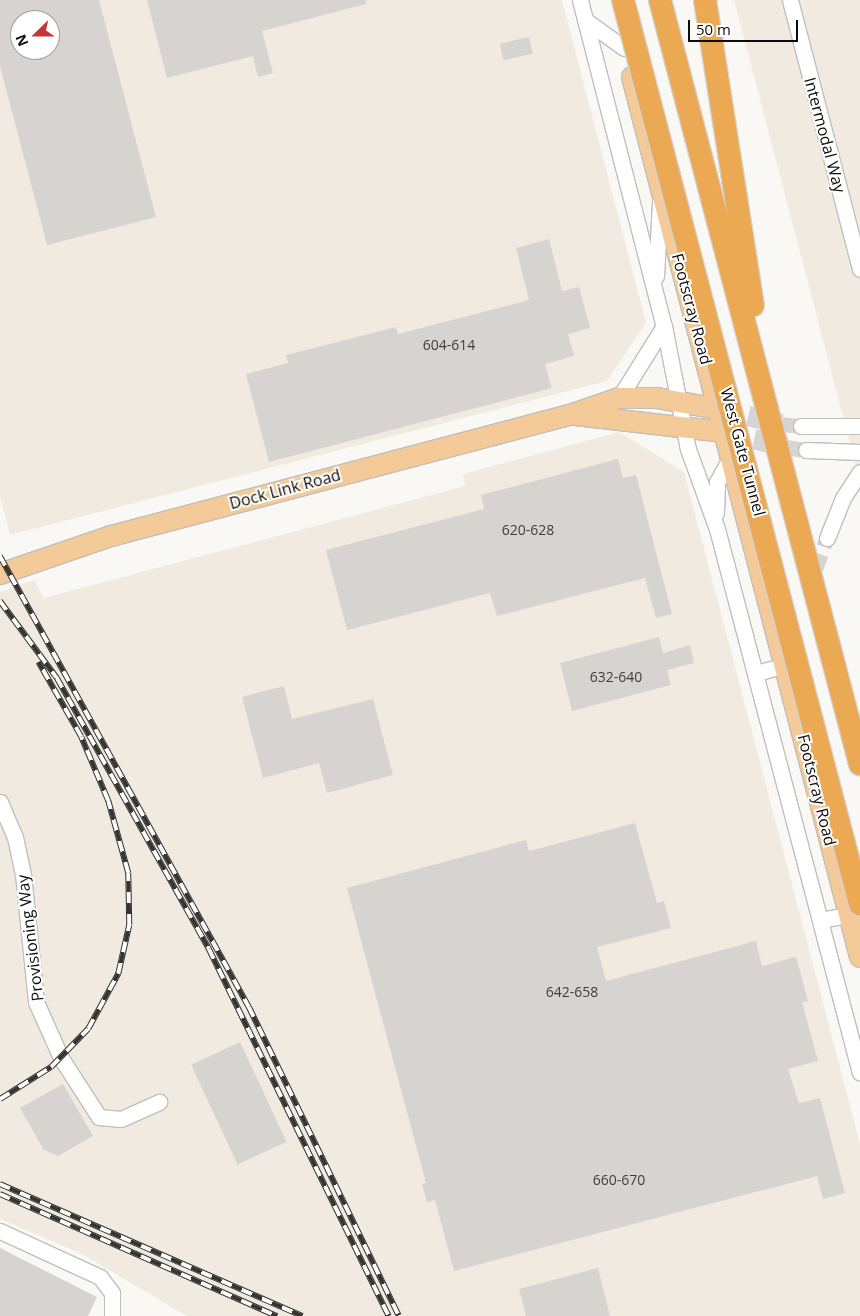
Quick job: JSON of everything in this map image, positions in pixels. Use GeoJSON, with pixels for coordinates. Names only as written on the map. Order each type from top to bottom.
{"type":"FeatureCollection","features":[{"type":"Feature","properties":{"kind":"highway","name":"West Gate Tunnel"},"geometry":{"type":"LineString","coordinates":[[624,0],[855,910]]}},
{"type":"Feature","properties":{"kind":"highway"},"geometry":{"type":"LineString","coordinates":[[660,0],[768,405],[860,764]]}},
{"type":"Feature","properties":{"kind":"highway"},"geometry":{"type":"LineString","coordinates":[[705,0],[768,405]]}},
{"type":"Feature","properties":{"kind":"main road","name":"Footscray Road"},"geometry":{"type":"LineString","coordinates":[[612,0],[786,665],[855,910],[860,957]]}},
{"type":"Feature","properties":{"kind":"main road","name":"Dock Link Road"},"geometry":{"type":"LineString","coordinates":[[0,574],[111,536],[573,414],[620,398],[678,401],[718,409]]}},
{"type":"Feature","properties":{"kind":"main road","name":"Dock Link Road"},"geometry":{"type":"LineString","coordinates":[[573,414],[682,425],[724,432]]}},
{"type":"Feature","properties":{"kind":"street","name":"Footscray Road"},"geometry":{"type":"LineString","coordinates":[[580,0],[664,326],[682,425],[717,529],[860,1074]]}},
{"type":"Feature","properties":{"kind":"street","name":"Intermodal Way"},"geometry":{"type":"LineString","coordinates":[[790,0],[860,270]]}},
{"type":"Feature","properties":{"kind":"street"},"geometry":{"type":"LineString","coordinates":[[585,20],[624,48]]}},
{"type":"Feature","properties":{"kind":"street","name":"Footscray Road"},"geometry":{"type":"LineString","coordinates":[[656,295],[660,185]]}},
{"type":"Feature","properties":{"kind":"street"},"geometry":{"type":"LineString","coordinates":[[620,398],[664,326]]}},
{"type":"Feature","properties":{"kind":"street"},"geometry":{"type":"LineString","coordinates":[[801,426],[860,426]]}},
{"type":"Feature","properties":{"kind":"street"},"geometry":{"type":"LineString","coordinates":[[806,450],[860,452]]}},
{"type":"Feature","properties":{"kind":"street"},"geometry":{"type":"LineString","coordinates":[[717,529],[715,491],[719,474],[732,456]]}},
{"type":"Feature","properties":{"kind":"street"},"geometry":{"type":"LineString","coordinates":[[827,538],[843,498],[860,472]]}},
{"type":"Feature","properties":{"kind":"street"},"geometry":{"type":"LineString","coordinates":[[756,673],[786,665]]}},
{"type":"Feature","properties":{"kind":"street","name":"Provisioning Way"},"geometry":{"type":"LineString","coordinates":[[0,802],[15,837],[22,874],[36,1002],[61,1058],[99,1117],[121,1119],[159,1102]]}},
{"type":"Feature","properties":{"kind":"street"},"geometry":{"type":"LineString","coordinates":[[820,920],[855,910]]}},
{"type":"Feature","properties":{"kind":"street"},"geometry":{"type":"LineString","coordinates":[[0,1231],[100,1277],[112,1293],[112,1316]]}},
{"type":"Feature","properties":{"kind":"shaded area"},"geometry":{"type":"Polygon","coordinates":[[[0,0],[562,0],[646,323],[607,381],[10,535],[0,497],[0,0]]]}},
{"type":"Feature","properties":{"kind":"shaded area"},"geometry":{"type":"Polygon","coordinates":[[[734,0],[860,0],[860,481],[840,405],[734,0]]]}},
{"type":"Feature","properties":{"kind":"shaded area"},"geometry":{"type":"Polygon","coordinates":[[[619,432],[684,472],[860,1144],[860,1316],[187,1316],[82,1254],[0,1219],[0,592],[34,580],[44,598],[465,486],[463,474],[619,432]]]}},
{"type":"Feature","properties":{"kind":"building"},"geometry":{"type":"Polygon","coordinates":[[[0,0],[99,0],[156,217],[47,245],[0,66],[0,0]]]}},
{"type":"Feature","properties":{"kind":"building"},"geometry":{"type":"Polygon","coordinates":[[[147,0],[366,0],[366,4],[262,31],[273,73],[258,77],[253,56],[167,78],[147,0]]]}},
{"type":"Feature","properties":{"kind":"building"},"geometry":{"type":"Polygon","coordinates":[[[529,37],[533,54],[504,60],[500,44],[529,37]]]}},
{"type":"Feature","properties":{"kind":"building"},"geometry":{"type":"Polygon","coordinates":[[[549,239],[562,291],[579,287],[590,328],[568,334],[574,356],[545,364],[552,388],[269,462],[246,374],[288,363],[286,355],[396,327],[398,334],[529,300],[516,248],[549,239]]]}},
{"type":"Feature","properties":{"kind":"building"},"geometry":{"type":"Polygon","coordinates":[[[618,459],[623,478],[636,475],[672,614],[656,618],[645,578],[497,616],[490,593],[347,630],[326,550],[484,509],[481,495],[618,459]]]}},
{"type":"Feature","properties":{"kind":"building"},"geometry":{"type":"Polygon","coordinates":[[[659,637],[663,653],[690,645],[694,663],[667,670],[671,685],[572,711],[560,663],[659,637]]]}},
{"type":"Feature","properties":{"kind":"building"},"geometry":{"type":"Polygon","coordinates":[[[284,686],[292,719],[373,699],[393,775],[327,793],[319,763],[263,778],[242,697],[284,686]]]}},
{"type":"Feature","properties":{"kind":"building"},"geometry":{"type":"Polygon","coordinates":[[[635,823],[657,903],[664,901],[671,928],[597,947],[606,981],[756,941],[762,966],[796,957],[808,1001],[802,1002],[818,1061],[788,1069],[799,1103],[820,1098],[845,1193],[823,1199],[817,1176],[454,1271],[435,1200],[427,1202],[422,1184],[426,1183],[347,888],[526,840],[529,851],[635,823]]]}},
{"type":"Feature","properties":{"kind":"building"},"geometry":{"type":"Polygon","coordinates":[[[240,1042],[286,1142],[238,1165],[191,1065],[240,1042]]]}},
{"type":"Feature","properties":{"kind":"building"},"geometry":{"type":"Polygon","coordinates":[[[63,1084],[93,1136],[58,1156],[44,1150],[20,1108],[63,1084]]]}},
{"type":"Feature","properties":{"kind":"building"},"geometry":{"type":"Polygon","coordinates":[[[0,1248],[97,1297],[88,1316],[0,1316],[0,1248]]]}},
{"type":"Feature","properties":{"kind":"building"},"geometry":{"type":"Polygon","coordinates":[[[598,1268],[610,1316],[526,1316],[519,1289],[598,1268]]]}},
{"type":"Feature","properties":{"kind":"tunnel"},"geometry":{"type":"LineString","coordinates":[[719,409],[781,424]]}},
{"type":"Feature","properties":{"kind":"tunnel"},"geometry":{"type":"LineString","coordinates":[[781,424],[801,426]]}},
{"type":"Feature","properties":{"kind":"tunnel"},"geometry":{"type":"LineString","coordinates":[[725,432],[786,447]]}},
{"type":"Feature","properties":{"kind":"tunnel"},"geometry":{"type":"LineString","coordinates":[[786,447],[806,450]]}},
{"type":"Feature","properties":{"kind":"tunnel"},"geometry":{"type":"LineString","coordinates":[[816,568],[827,538]]}},
{"type":"Feature","properties":{"kind":"railway"},"geometry":{"type":"LineString","coordinates":[[0,556],[249,1007],[399,1316]]}},
{"type":"Feature","properties":{"kind":"railway"},"geometry":{"type":"LineString","coordinates":[[0,601],[57,678],[209,949],[389,1316]]}},
{"type":"Feature","properties":{"kind":"railway"},"geometry":{"type":"LineString","coordinates":[[0,1099],[51,1067],[88,1029],[118,974],[129,925],[128,873],[108,801],[81,737],[38,662]]}},
{"type":"Feature","properties":{"kind":"railway"},"geometry":{"type":"LineString","coordinates":[[0,1184],[302,1316]]}},
{"type":"Feature","properties":{"kind":"railway"},"geometry":{"type":"LineString","coordinates":[[0,1194],[277,1316]]}}]}
